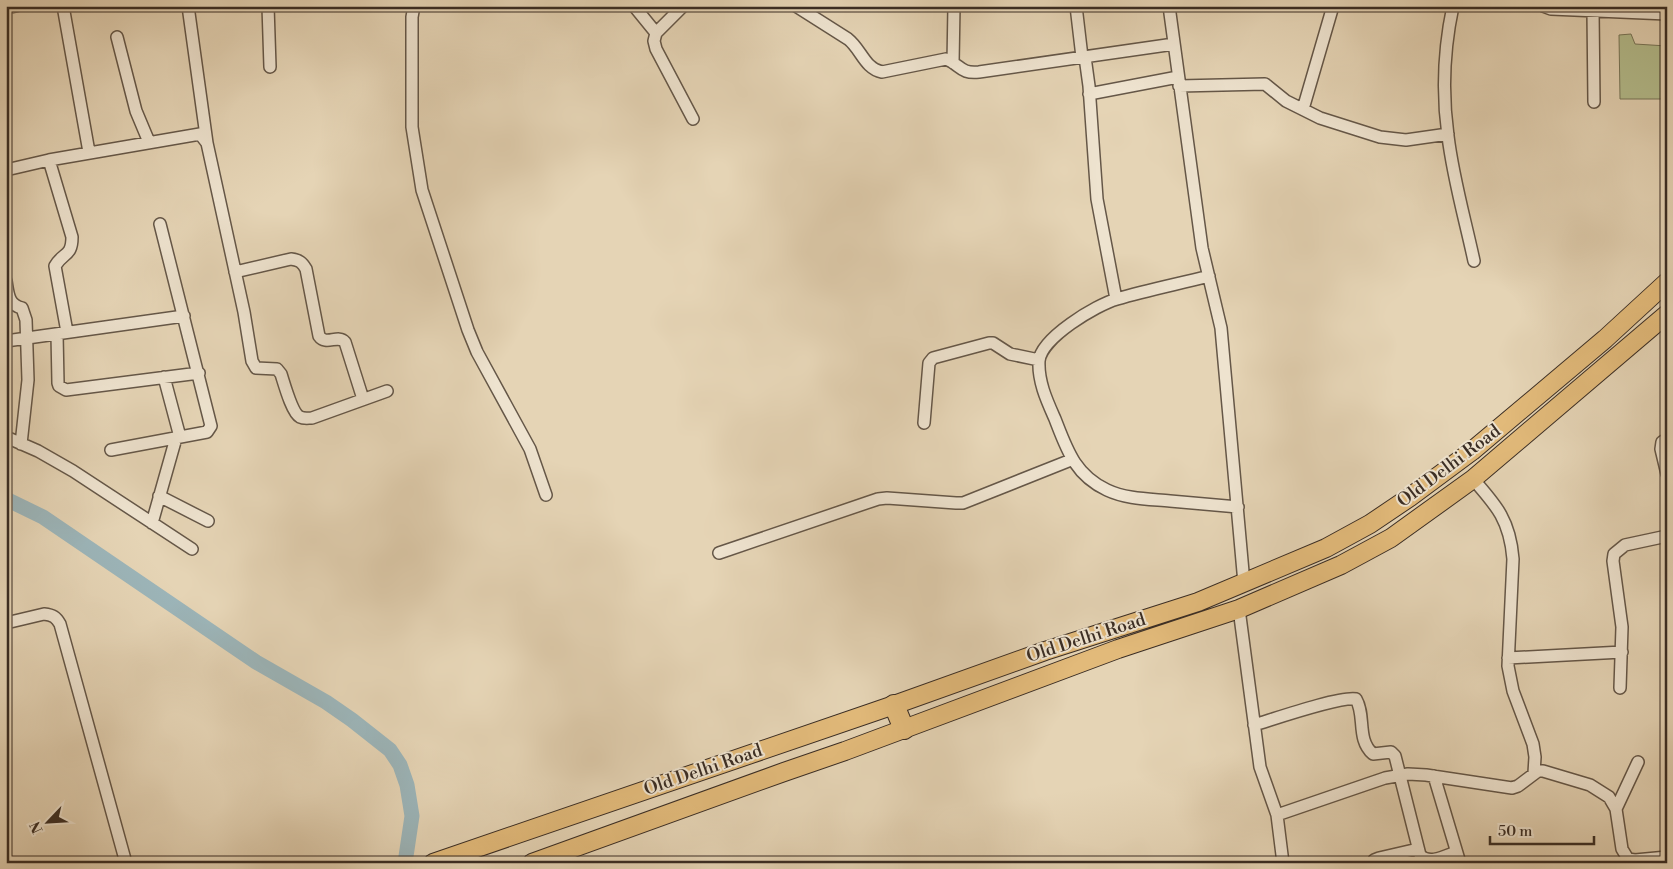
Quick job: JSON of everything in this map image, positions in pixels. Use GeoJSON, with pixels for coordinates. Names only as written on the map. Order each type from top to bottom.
{"type":"FeatureCollection","features":[{"type":"Feature","properties":{"kind":"highway"},"geometry":{"type":"LineString","coordinates":[[894,705],[904,729]]}},
{"type":"Feature","properties":{"kind":"main road","name":"Old Delhi Road"},"geometry":{"type":"LineString","coordinates":[[433,863],[894,705],[1045,651],[1198,602],[1326,548],[1370,524],[1480,445],[1605,339],[1667,282]]}},
{"type":"Feature","properties":{"kind":"main road","name":"Old Delhi Road"},"geometry":{"type":"LineString","coordinates":[[532,863],[904,729],[1118,649],[1239,609],[1341,565],[1391,538],[1473,479],[1667,314]]}},
{"type":"Feature","properties":{"kind":"street"},"geometry":{"type":"LineString","coordinates":[[6,8],[16,6]]}},
{"type":"Feature","properties":{"kind":"street"},"geometry":{"type":"LineString","coordinates":[[63,6],[90,152]]}},
{"type":"Feature","properties":{"kind":"street"},"geometry":{"type":"LineString","coordinates":[[188,6],[208,143],[252,361],[256,368],[277,369],[281,374],[294,412],[298,417],[312,418],[388,390]]}},
{"type":"Feature","properties":{"kind":"street"},"geometry":{"type":"LineString","coordinates":[[268,6],[270,67]]}},
{"type":"Feature","properties":{"kind":"street"},"geometry":{"type":"LineString","coordinates":[[414,6],[412,17],[412,127],[422,190],[468,330],[477,352],[530,450],[546,495]]}},
{"type":"Feature","properties":{"kind":"street"},"geometry":{"type":"LineString","coordinates":[[634,6],[656,33]]}},
{"type":"Feature","properties":{"kind":"street"},"geometry":{"type":"LineString","coordinates":[[683,6],[656,33],[654,41],[656,49],[693,119]]}},
{"type":"Feature","properties":{"kind":"street"},"geometry":{"type":"LineString","coordinates":[[796,6],[854,44],[869,66],[875,71],[882,72],[946,59],[970,73],[1174,44]]}},
{"type":"Feature","properties":{"kind":"street"},"geometry":{"type":"LineString","coordinates":[[953,63],[954,6]]}},
{"type":"Feature","properties":{"kind":"street"},"geometry":{"type":"LineString","coordinates":[[1076,6],[1089,94],[1097,199],[1116,300]]}},
{"type":"Feature","properties":{"kind":"street"},"geometry":{"type":"LineString","coordinates":[[1168,6],[1202,248],[1221,328],[1244,583]]}},
{"type":"Feature","properties":{"kind":"street"},"geometry":{"type":"LineString","coordinates":[[1303,109],[1333,6]]}},
{"type":"Feature","properties":{"kind":"street"},"geometry":{"type":"LineString","coordinates":[[1453,6],[1445,59],[1448,134],[1474,260]]}},
{"type":"Feature","properties":{"kind":"street"},"geometry":{"type":"LineString","coordinates":[[1543,6],[1551,9],[1667,14]]}},
{"type":"Feature","properties":{"kind":"street"},"geometry":{"type":"LineString","coordinates":[[1593,11],[1594,102]]}},
{"type":"Feature","properties":{"kind":"street"},"geometry":{"type":"LineString","coordinates":[[116,37],[136,111],[149,142]]}},
{"type":"Feature","properties":{"kind":"street"},"geometry":{"type":"LineString","coordinates":[[1089,94],[1178,81],[1265,84],[1286,100],[1331,122],[1380,137],[1406,140],[1448,134]]}},
{"type":"Feature","properties":{"kind":"street"},"geometry":{"type":"LineString","coordinates":[[6,170],[90,152],[200,134],[208,143]]}},
{"type":"Feature","properties":{"kind":"street"},"geometry":{"type":"LineString","coordinates":[[49,160],[72,237],[72,248],[58,260],[55,266],[62,333],[58,382],[62,389],[199,373]]}},
{"type":"Feature","properties":{"kind":"street"},"geometry":{"type":"LineString","coordinates":[[111,450],[206,432],[211,426],[160,224]]}},
{"type":"Feature","properties":{"kind":"street"},"geometry":{"type":"LineString","coordinates":[[235,272],[291,259],[303,263],[306,269],[319,336],[322,340],[343,339],[364,399]]}},
{"type":"Feature","properties":{"kind":"street"},"geometry":{"type":"LineString","coordinates":[[1208,276],[1116,300],[1089,312],[1056,336],[1045,348],[1039,360],[1042,388],[1071,460],[1084,475],[1109,491],[1141,499],[1238,507]]}},
{"type":"Feature","properties":{"kind":"street"},"geometry":{"type":"LineString","coordinates":[[6,281],[11,302],[16,307],[22,308],[26,320],[27,400],[21,444]]}},
{"type":"Feature","properties":{"kind":"street"},"geometry":{"type":"LineString","coordinates":[[6,341],[184,316]]}},
{"type":"Feature","properties":{"kind":"street"},"geometry":{"type":"LineString","coordinates":[[924,423],[929,363],[933,358],[989,343],[997,345],[1010,354],[1039,360]]}},
{"type":"Feature","properties":{"kind":"street"},"geometry":{"type":"LineString","coordinates":[[152,523],[178,437],[164,377]]}},
{"type":"Feature","properties":{"kind":"street"},"geometry":{"type":"LineString","coordinates":[[6,437],[38,451],[72,471],[192,549]]}},
{"type":"Feature","properties":{"kind":"street"},"geometry":{"type":"LineString","coordinates":[[1667,440],[1662,442],[1661,449],[1667,474]]}},
{"type":"Feature","properties":{"kind":"street"},"geometry":{"type":"LineString","coordinates":[[719,553],[878,499],[963,503],[1071,460]]}},
{"type":"Feature","properties":{"kind":"street"},"geometry":{"type":"LineString","coordinates":[[1473,479],[1505,520],[1512,546],[1509,677],[1532,744],[1535,757],[1534,773]]}},
{"type":"Feature","properties":{"kind":"street"},"geometry":{"type":"LineString","coordinates":[[159,496],[208,521]]}},
{"type":"Feature","properties":{"kind":"street"},"geometry":{"type":"LineString","coordinates":[[1620,688],[1622,627],[1613,561],[1614,554],[1625,546],[1667,536]]}},
{"type":"Feature","properties":{"kind":"street"},"geometry":{"type":"LineString","coordinates":[[1239,609],[1260,767],[1277,815],[1283,863]]}},
{"type":"Feature","properties":{"kind":"street"},"geometry":{"type":"LineString","coordinates":[[6,623],[50,614],[56,617],[60,624],[126,863]]}},
{"type":"Feature","properties":{"kind":"street"},"geometry":{"type":"LineString","coordinates":[[1508,658],[1622,652]]}},
{"type":"Feature","properties":{"kind":"street"},"geometry":{"type":"LineString","coordinates":[[1254,725],[1336,702],[1352,698],[1356,699],[1360,705],[1365,744],[1373,754],[1391,752],[1395,756],[1418,849],[1424,859],[1458,858],[1434,776]]}},
{"type":"Feature","properties":{"kind":"street"},"geometry":{"type":"LineString","coordinates":[[1616,809],[1638,762]]}},
{"type":"Feature","properties":{"kind":"street"},"geometry":{"type":"LineString","coordinates":[[1277,815],[1385,778],[1408,774],[1512,788],[1518,786],[1534,773],[1543,771],[1590,785],[1609,797],[1616,809],[1622,849],[1624,855],[1628,858],[1634,860],[1667,857]]}},
{"type":"Feature","properties":{"kind":"street"},"geometry":{"type":"LineString","coordinates":[[1373,863],[1374,860],[1379,858],[1418,849]]}},
{"type":"Feature","properties":{"kind":"green space"},"geometry":{"type":"Polygon","coordinates":[[[1631,34],[1635,44],[1667,46],[1667,99],[1620,99],[1619,35],[1631,34]]]}},
{"type":"Feature","properties":{"kind":"waterway"},"geometry":{"type":"LineString","coordinates":[[6,499],[43,517],[256,662],[326,702],[390,750],[400,765],[407,785],[412,816],[405,863]]}}]}
